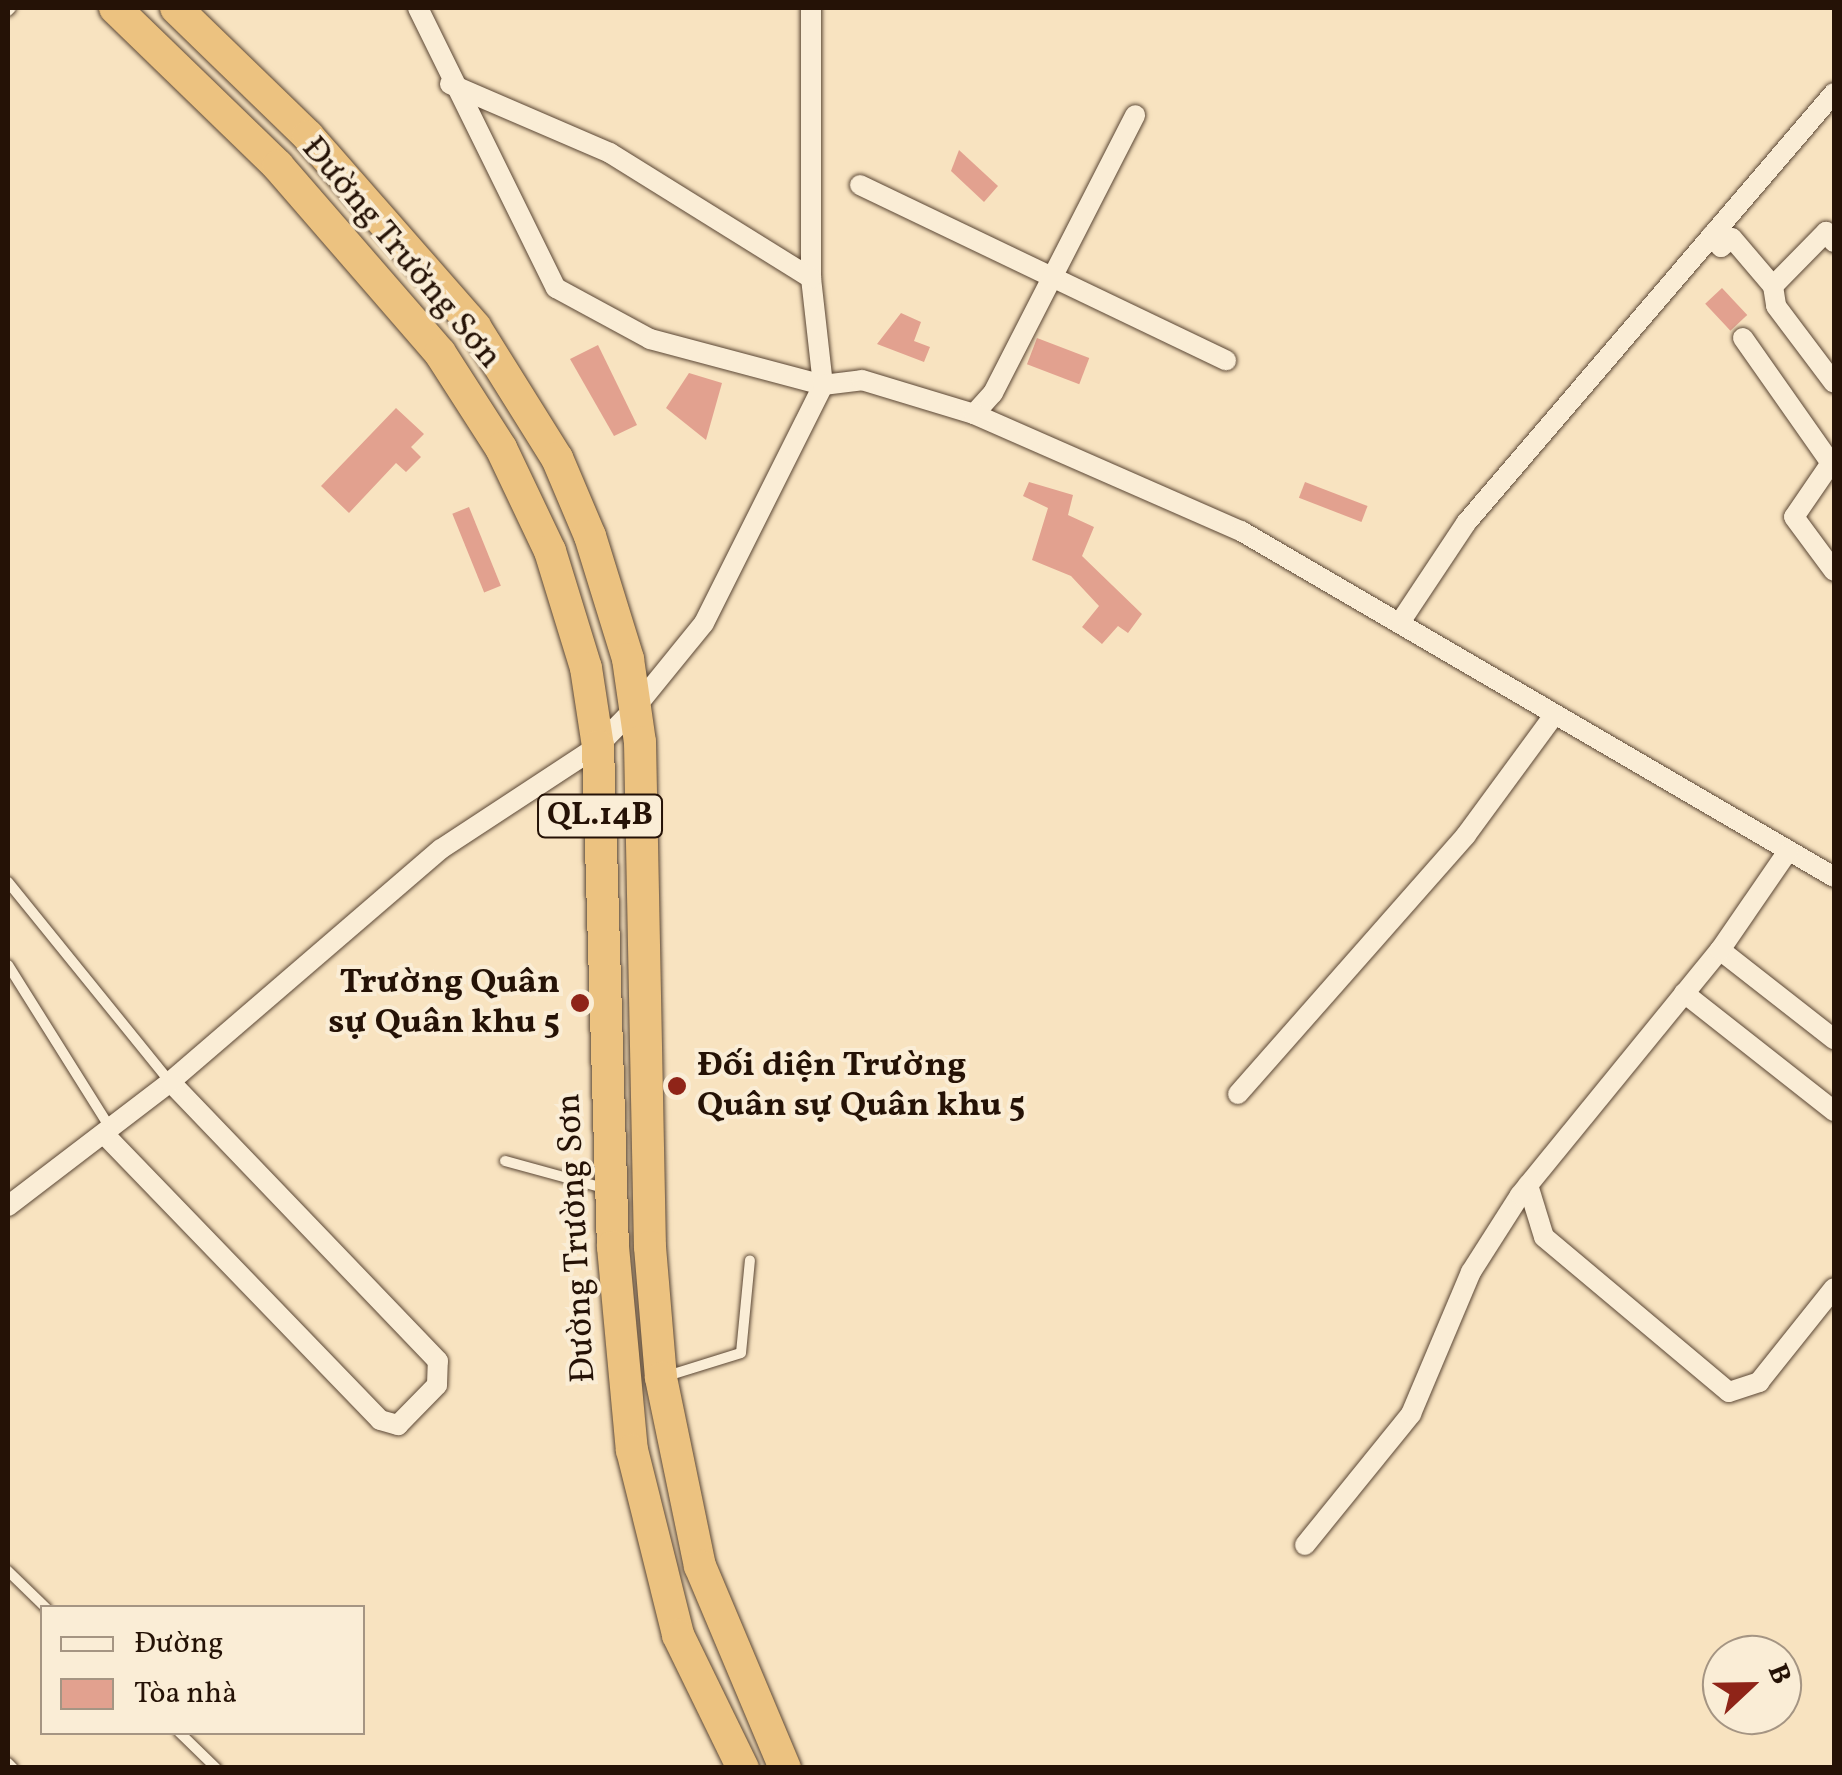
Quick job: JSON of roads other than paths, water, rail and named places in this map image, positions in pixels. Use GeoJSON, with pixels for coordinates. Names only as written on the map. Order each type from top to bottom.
{"type":"FeatureCollection","features":[{"type":"Feature","properties":{"kind":"highway","name":"Đường Trường Sơn"},"geometry":{"type":"LineString","coordinates":[[115,8],[289,178],[466,392],[550,551],[586,668],[598,746],[610,1188],[619,1350],[646,1523],[678,1635],[743,1768]]}},
{"type":"Feature","properties":{"kind":"highway","name":"Đường Trường Sơn"},"geometry":{"type":"LineString","coordinates":[[176,8],[377,211],[502,368],[590,536],[635,708],[661,1378],[700,1566],[785,1768]]}},
{"type":"Feature","properties":{"kind":"street"},"geometry":{"type":"LineString","coordinates":[[418,8],[450,84],[556,288],[650,339],[823,385],[862,380],[974,414],[1241,531],[1834,877]]}},
{"type":"Feature","properties":{"kind":"street"},"geometry":{"type":"LineString","coordinates":[[8,1206],[170,1082],[441,849],[598,746],[635,708],[704,623],[823,385],[810,278],[811,8]]}},
{"type":"Feature","properties":{"kind":"street"},"geometry":{"type":"LineString","coordinates":[[450,84],[610,153],[810,278]]}},
{"type":"Feature","properties":{"kind":"street"},"geometry":{"type":"LineString","coordinates":[[1401,622],[1466,523],[1834,93]]}},
{"type":"Feature","properties":{"kind":"street"},"geometry":{"type":"LineString","coordinates":[[974,414],[1135,115]]}},
{"type":"Feature","properties":{"kind":"street"},"geometry":{"type":"LineString","coordinates":[[860,185],[1226,360]]}},
{"type":"Feature","properties":{"kind":"street"},"geometry":{"type":"LineString","coordinates":[[1773,286],[1826,232],[1834,242]]}},
{"type":"Feature","properties":{"kind":"street"},"geometry":{"type":"LineString","coordinates":[[1712,234],[1721,247],[1732,238],[1773,286],[1776,306],[1834,383]]}},
{"type":"Feature","properties":{"kind":"street"},"geometry":{"type":"LineString","coordinates":[[1744,338],[1831,463],[1794,517],[1834,572]]}},
{"type":"Feature","properties":{"kind":"street"},"geometry":{"type":"LineString","coordinates":[[1238,1094],[1466,835],[1554,715]]}},
{"type":"Feature","properties":{"kind":"street"},"geometry":{"type":"LineString","coordinates":[[1306,1545],[1411,1414],[1472,1272],[1528,1185],[1720,950],[1788,851]]}},
{"type":"Feature","properties":{"kind":"street"},"geometry":{"type":"LineString","coordinates":[[1720,950],[1834,1039]]}},
{"type":"Feature","properties":{"kind":"street"},"geometry":{"type":"LineString","coordinates":[[1684,993],[1834,1111]]}},
{"type":"Feature","properties":{"kind":"street"},"geometry":{"type":"LineString","coordinates":[[108,1132],[380,1420],[398,1425],[437,1385],[438,1361],[170,1082]]}},
{"type":"Feature","properties":{"kind":"street"},"geometry":{"type":"LineString","coordinates":[[1528,1185],[1544,1237],[1729,1392],[1759,1382],[1834,1288]]}},
{"type":"Feature","properties":{"kind":"lane"},"geometry":{"type":"LineString","coordinates":[[8,882],[170,1082]]}},
{"type":"Feature","properties":{"kind":"lane"},"geometry":{"type":"LineString","coordinates":[[8,966],[108,1132]]}},
{"type":"Feature","properties":{"kind":"lane"},"geometry":{"type":"LineString","coordinates":[[505,1160],[540,1178],[610,1188]]}},
{"type":"Feature","properties":{"kind":"lane"},"geometry":{"type":"LineString","coordinates":[[661,1378],[741,1353],[750,1260]]}},
{"type":"Feature","properties":{"kind":"lane"},"geometry":{"type":"LineString","coordinates":[[8,1571],[43,1605]]}},
{"type":"Feature","properties":{"kind":"lane"},"geometry":{"type":"LineString","coordinates":[[182,1735],[216,1768]]}},
{"type":"Feature","properties":{"kind":"place","name":"Trường Quân sự Quân khu 5"},"geometry":{"type":"Point","coordinates":[580,1003]}},
{"type":"Feature","properties":{"kind":"place","name":"Đối diện Trường Quân sự Quân khu 5"},"geometry":{"type":"Point","coordinates":[677,1086]}}]}
